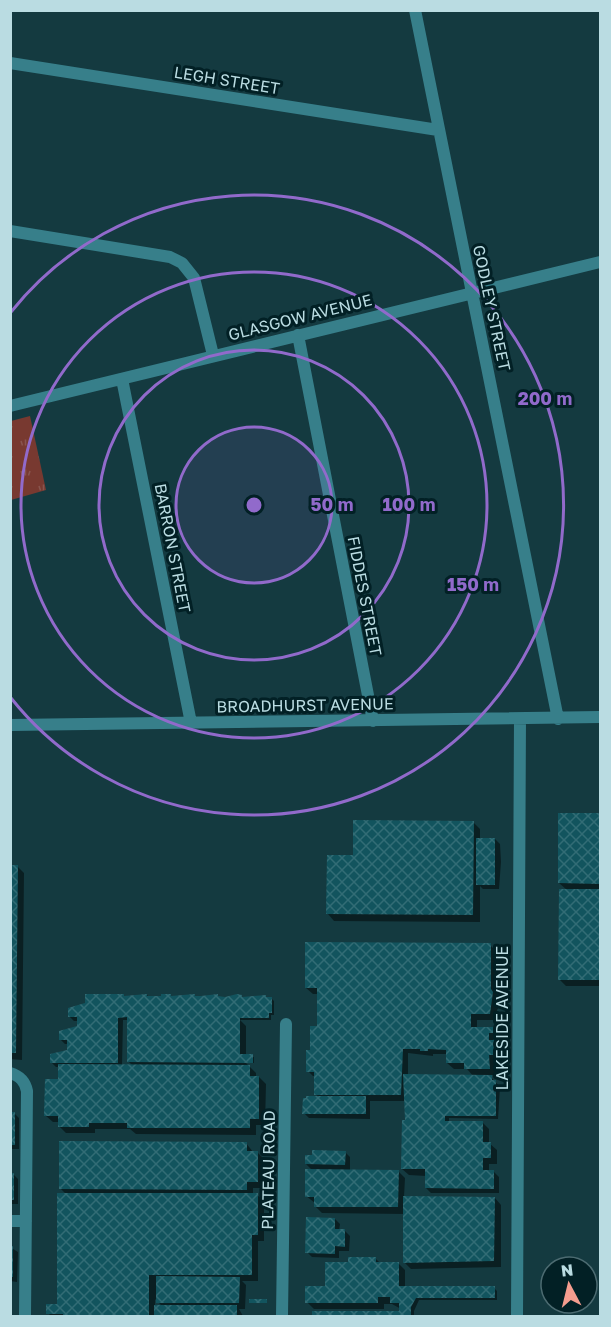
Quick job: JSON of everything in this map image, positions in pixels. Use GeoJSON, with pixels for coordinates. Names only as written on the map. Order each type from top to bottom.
{"type":"FeatureCollection","features":[{"type":"Feature","properties":{"kind":"street","name":"GODLEY STREET"},"geometry":{"type":"LineString","coordinates":[[415,10],[558,719]]}},
{"type":"Feature","properties":{"kind":"street","name":"LEGH STREET"},"geometry":{"type":"LineString","coordinates":[[10,63],[438,130]]}},
{"type":"Feature","properties":{"kind":"street"},"geometry":{"type":"LineString","coordinates":[[10,231],[170,257],[183,262],[194,278],[213,356]]}},
{"type":"Feature","properties":{"kind":"street","name":"GLASGOW AVENUE"},"geometry":{"type":"LineString","coordinates":[[10,406],[599,262]]}},
{"type":"Feature","properties":{"kind":"street","name":"FIDDES STREET"},"geometry":{"type":"LineString","coordinates":[[298,335],[373,721]]}},
{"type":"Feature","properties":{"kind":"street","name":"BARRON STREET"},"geometry":{"type":"LineString","coordinates":[[122,379],[191,723]]}},
{"type":"Feature","properties":{"kind":"street","name":"BROADHURST AVENUE"},"geometry":{"type":"LineString","coordinates":[[10,725],[600,717]]}},
{"type":"Feature","properties":{"kind":"street","name":"LAKESIDE AVENUE"},"geometry":{"type":"LineString","coordinates":[[517,1317],[520,719]]}},
{"type":"Feature","properties":{"kind":"street","name":"PLATEAU ROAD"},"geometry":{"type":"LineString","coordinates":[[282,1317],[286,1024]]}},
{"type":"Feature","properties":{"kind":"street"},"geometry":{"type":"LineString","coordinates":[[16,1076],[26,1083],[27,1091],[25,1317]]}},
{"type":"Feature","properties":{"kind":"street"},"geometry":{"type":"LineString","coordinates":[[10,1221],[26,1221]]}},
{"type":"Feature","properties":{"kind":"green space"},"geometry":{"type":"Polygon","coordinates":[[[30,416],[46,490],[11,500],[11,421],[30,416]]]}},
{"type":"Feature","properties":{"kind":"building"},"geometry":{"type":"Polygon","coordinates":[[[558,813],[600,813],[600,884],[558,883],[558,813]]]}},
{"type":"Feature","properties":{"kind":"building"},"geometry":{"type":"Polygon","coordinates":[[[353,820],[474,821],[473,915],[326,914],[327,855],[353,855],[353,820]]]}},
{"type":"Feature","properties":{"kind":"building"},"geometry":{"type":"Polygon","coordinates":[[[476,838],[495,838],[495,885],[476,885],[476,838]]]}},
{"type":"Feature","properties":{"kind":"building"},"geometry":{"type":"Polygon","coordinates":[[[10,865],[18,865],[16,1053],[10,1053],[10,865]]]}},
{"type":"Feature","properties":{"kind":"building"},"geometry":{"type":"Polygon","coordinates":[[[559,889],[600,889],[600,980],[558,980],[559,889]]]}},
{"type":"Feature","properties":{"kind":"building"},"geometry":{"type":"Polygon","coordinates":[[[305,942],[491,943],[491,989],[493,992],[490,1014],[471,1014],[471,1027],[493,1027],[493,1033],[489,1033],[489,1040],[496,1040],[496,1055],[489,1055],[490,1069],[464,1069],[464,1063],[446,1063],[446,1050],[403,1049],[401,1095],[314,1095],[314,1072],[306,1072],[306,1050],[310,1050],[310,1026],[317,1026],[317,988],[305,988],[305,942]]]}},
{"type":"Feature","properties":{"kind":"building"},"geometry":{"type":"Polygon","coordinates":[[[85,994],[161,996],[161,994],[171,994],[171,996],[195,994],[195,996],[201,996],[218,994],[218,996],[225,997],[237,994],[242,997],[266,995],[266,997],[272,997],[272,1013],[269,1013],[269,1018],[240,1018],[240,1054],[253,1054],[253,1063],[127,1062],[127,1017],[118,1018],[118,1063],[50,1063],[50,1054],[67,1050],[67,1040],[59,1040],[59,1031],[77,1026],[77,1017],[68,1017],[68,1008],[85,1003],[85,994]]]}},
{"type":"Feature","properties":{"kind":"building"},"geometry":{"type":"Polygon","coordinates":[[[58,1064],[250,1065],[250,1076],[259,1076],[259,1119],[250,1119],[250,1128],[127,1128],[127,1123],[89,1123],[89,1127],[58,1127],[58,1116],[44,1116],[45,1079],[58,1079],[58,1064]]]}},
{"type":"Feature","properties":{"kind":"building"},"geometry":{"type":"Polygon","coordinates":[[[403,1074],[492,1075],[492,1080],[496,1080],[496,1116],[445,1116],[445,1121],[483,1121],[483,1142],[491,1142],[491,1158],[483,1158],[483,1170],[494,1170],[494,1189],[425,1188],[425,1169],[401,1169],[402,1120],[405,1120],[403,1074]]]}},
{"type":"Feature","properties":{"kind":"building"},"geometry":{"type":"Polygon","coordinates":[[[306,1096],[366,1096],[366,1114],[302,1114],[303,1098],[306,1096]]]}},
{"type":"Feature","properties":{"kind":"building"},"geometry":{"type":"Polygon","coordinates":[[[10,1112],[15,1112],[15,1145],[10,1145],[10,1112]]]}},
{"type":"Feature","properties":{"kind":"building"},"geometry":{"type":"Polygon","coordinates":[[[59,1141],[247,1142],[247,1151],[258,1151],[258,1182],[247,1182],[247,1190],[59,1189],[59,1141]]]}},
{"type":"Feature","properties":{"kind":"building"},"geometry":{"type":"Polygon","coordinates":[[[312,1150],[346,1151],[345,1165],[305,1164],[305,1155],[312,1155],[312,1150]]]}},
{"type":"Feature","properties":{"kind":"building"},"geometry":{"type":"Polygon","coordinates":[[[305,1169],[399,1170],[398,1207],[314,1207],[314,1197],[305,1197],[305,1169]]]}},
{"type":"Feature","properties":{"kind":"building"},"geometry":{"type":"Polygon","coordinates":[[[10,1173],[14,1173],[14,1200],[10,1200],[10,1173]]]}},
{"type":"Feature","properties":{"kind":"building"},"geometry":{"type":"Polygon","coordinates":[[[57,1193],[258,1193],[258,1235],[252,1235],[252,1275],[149,1275],[149,1316],[46,1314],[46,1304],[57,1304],[57,1193]]]}},
{"type":"Feature","properties":{"kind":"building"},"geometry":{"type":"Polygon","coordinates":[[[403,1196],[495,1197],[494,1261],[403,1263],[403,1196]]]}},
{"type":"Feature","properties":{"kind":"building"},"geometry":{"type":"Polygon","coordinates":[[[306,1217],[335,1218],[335,1229],[345,1229],[345,1247],[335,1246],[335,1254],[305,1253],[306,1217]]]}},
{"type":"Feature","properties":{"kind":"building"},"geometry":{"type":"Polygon","coordinates":[[[10,1246],[13,1246],[13,1277],[10,1277],[10,1246]]]}},
{"type":"Feature","properties":{"kind":"building"},"geometry":{"type":"Polygon","coordinates":[[[348,1257],[376,1257],[376,1262],[399,1262],[399,1286],[495,1286],[495,1298],[416,1298],[411,1307],[411,1316],[312,1316],[312,1311],[399,1311],[399,1303],[390,1303],[390,1297],[378,1297],[378,1303],[305,1303],[305,1286],[325,1286],[325,1262],[348,1262],[348,1257]]]}},
{"type":"Feature","properties":{"kind":"building"},"geometry":{"type":"Polygon","coordinates":[[[156,1276],[240,1277],[239,1303],[156,1303],[156,1276]]]}},
{"type":"Feature","properties":{"kind":"building"},"geometry":{"type":"Polygon","coordinates":[[[249,1299],[267,1299],[267,1303],[249,1303],[249,1299]]]}},
{"type":"Feature","properties":{"kind":"building"},"geometry":{"type":"Polygon","coordinates":[[[154,1305],[237,1305],[237,1316],[154,1316],[154,1305]]]}}]}
